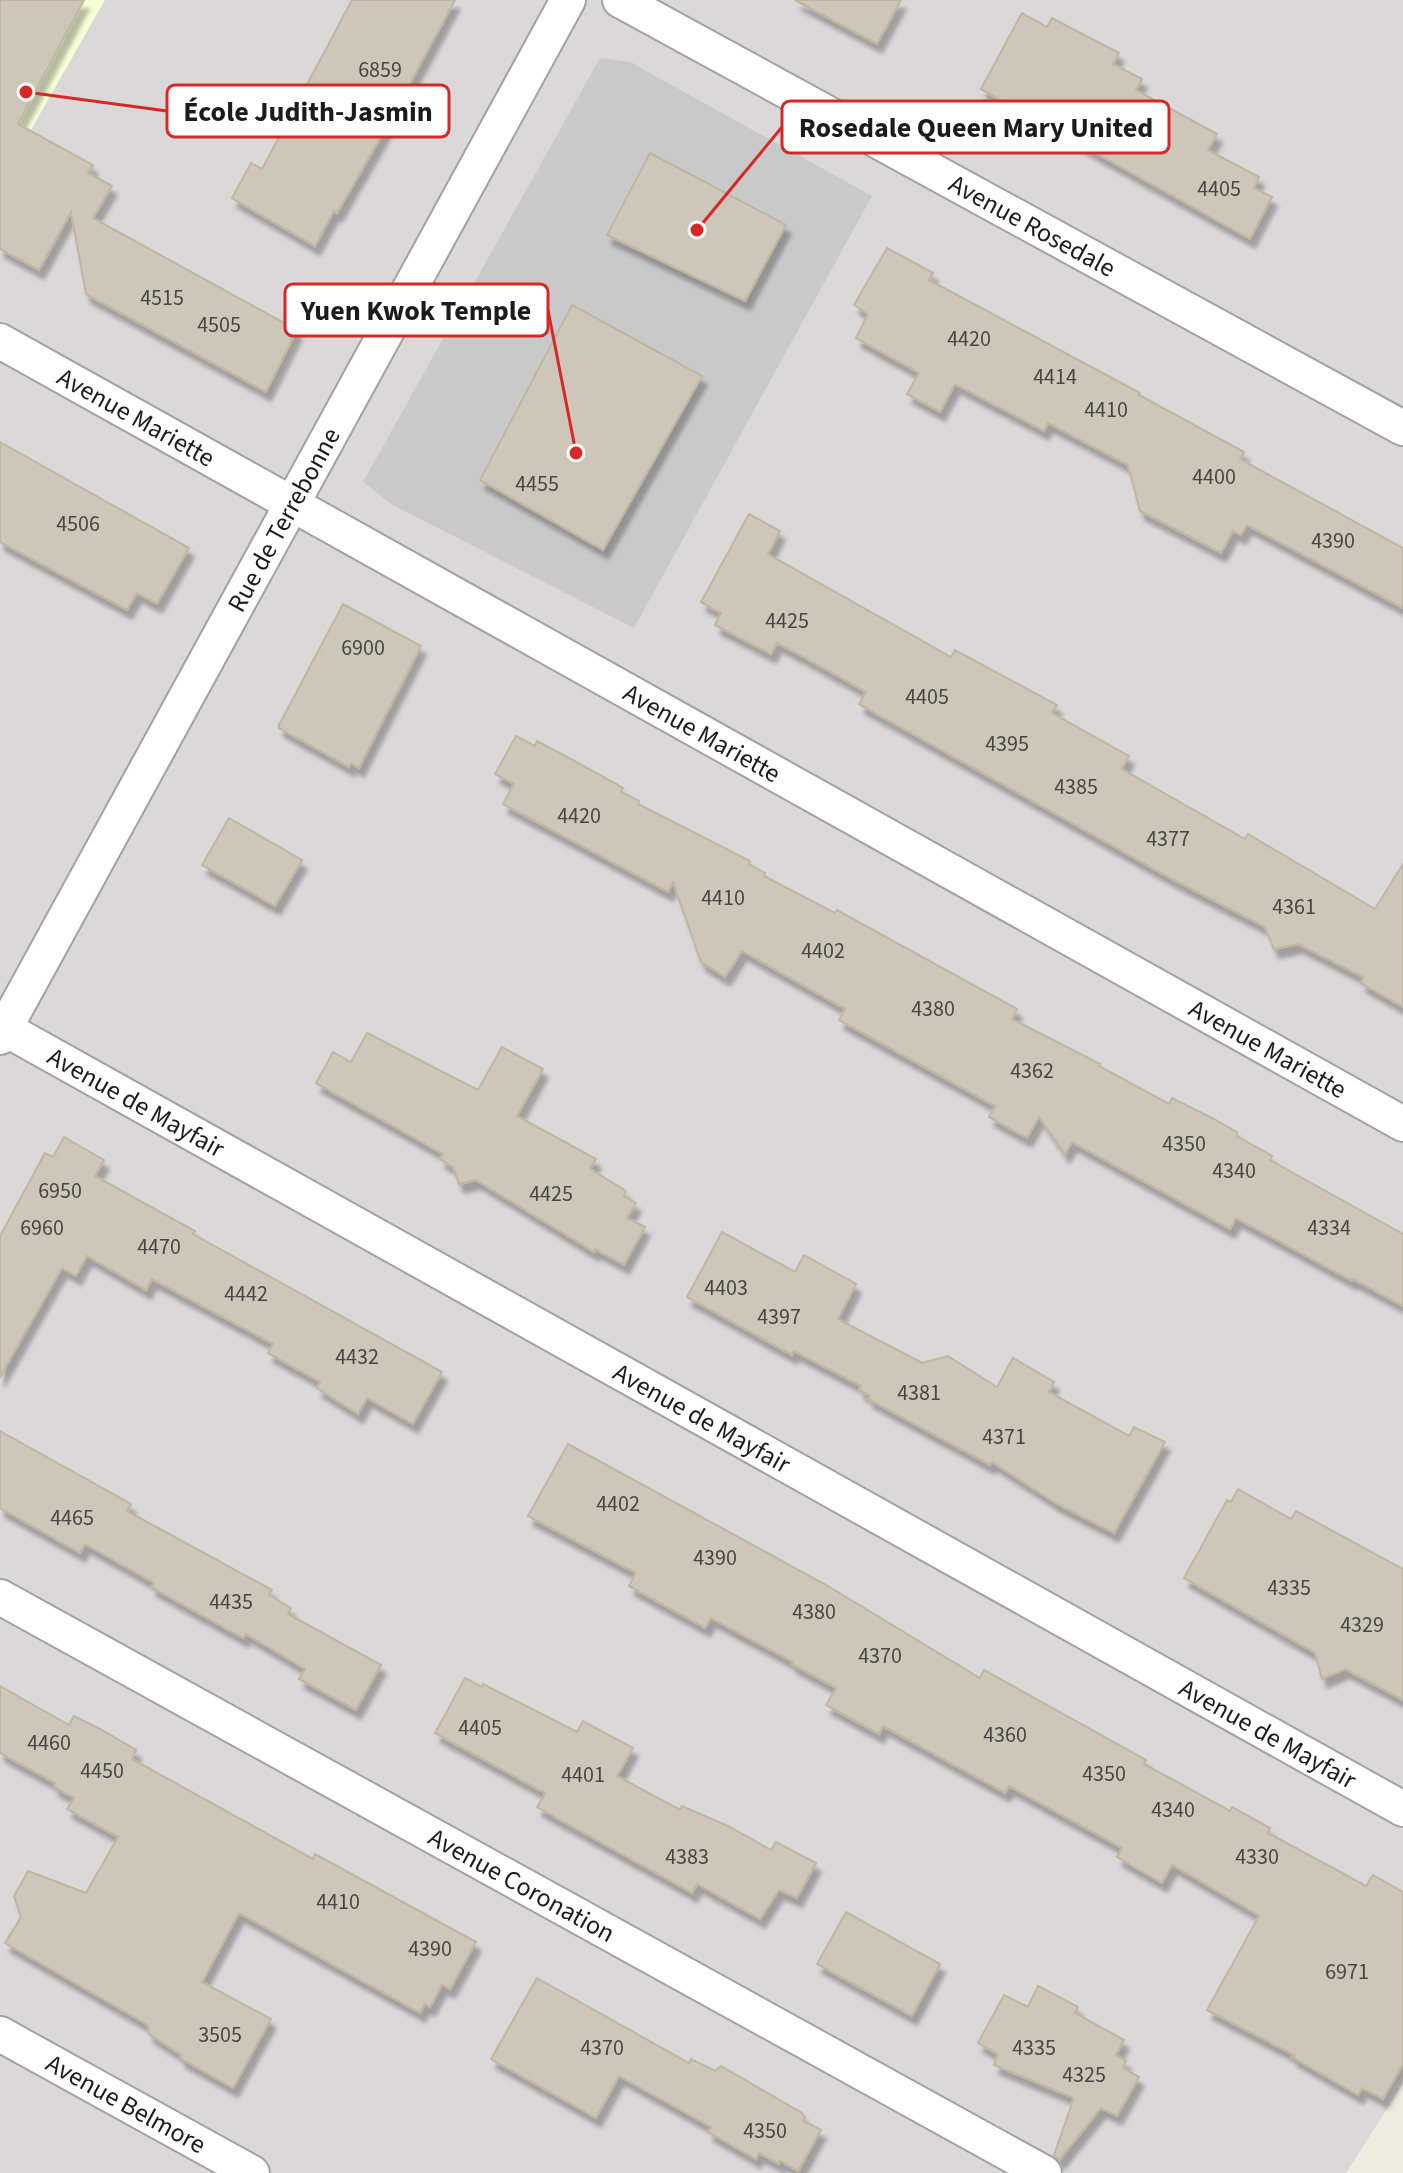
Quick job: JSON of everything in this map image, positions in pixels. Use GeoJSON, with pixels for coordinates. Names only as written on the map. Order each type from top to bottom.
{"type":"FeatureCollection","features":[{"type":"Feature","properties":{"kind":"street","name":"Rue de Terrebonne"},"geometry":{"type":"LineString","coordinates":[[1,1031],[568,0]]}},
{"type":"Feature","properties":{"kind":"street","name":"Avenue Rosedale"},"geometry":{"type":"LineString","coordinates":[[620,0],[1403,428]]}},
{"type":"Feature","properties":{"kind":"street","name":"Avenue Mariette"},"geometry":{"type":"LineString","coordinates":[[0,341],[1403,1124]]}},
{"type":"Feature","properties":{"kind":"street","name":"Avenue de Mayfair"},"geometry":{"type":"LineString","coordinates":[[1,1031],[1403,1809]]}},
{"type":"Feature","properties":{"kind":"street","name":"Avenue Coronation"},"geometry":{"type":"LineString","coordinates":[[0,1597],[1044,2173]]}},
{"type":"Feature","properties":{"kind":"street","name":"Avenue Belmore"},"geometry":{"type":"LineString","coordinates":[[0,2034],[252,2173]]}},
{"type":"Feature","properties":{"kind":"shaded area"},"geometry":{"type":"Polygon","coordinates":[[[0,0],[1403,0],[1403,2084],[1346,2173],[0,2173],[0,0]]]}},
{"type":"Feature","properties":{"kind":"shaded area"},"geometry":{"type":"Polygon","coordinates":[[[0,0],[105,0],[0,184],[0,0]]]}},
{"type":"Feature","properties":{"kind":"shaded area"},"geometry":{"type":"Polygon","coordinates":[[[600,58],[630,62],[872,196],[634,628],[393,505],[363,482],[600,58]]]}},
{"type":"Feature","properties":{"kind":"building"},"geometry":{"type":"Polygon","coordinates":[[[0,0],[84,0],[18,124],[93,165],[88,173],[112,186],[93,218],[297,330],[266,392],[86,294],[71,212],[39,270],[0,249],[0,0]]]}},
{"type":"Feature","properties":{"kind":"building"},"geometry":{"type":"Polygon","coordinates":[[[352,0],[455,0],[382,135],[315,246],[232,198],[251,163],[262,169],[352,0]]]}},
{"type":"Feature","properties":{"kind":"building"},"geometry":{"type":"Polygon","coordinates":[[[795,0],[901,0],[877,44],[795,0]]]}},
{"type":"Feature","properties":{"kind":"building"},"geometry":{"type":"Polygon","coordinates":[[[1022,13],[1047,27],[1052,18],[1119,53],[1113,64],[1142,79],[1136,90],[1217,134],[1208,150],[1259,177],[1254,188],[1272,197],[1250,239],[981,89],[1022,13]]]}},
{"type":"Feature","properties":{"kind":"building"},"geometry":{"type":"Polygon","coordinates":[[[650,153],[786,225],[745,301],[607,235],[650,153]]]}},
{"type":"Feature","properties":{"kind":"building"},"geometry":{"type":"Polygon","coordinates":[[[887,248],[933,273],[929,280],[1140,393],[1244,452],[1240,459],[1403,548],[1403,608],[1247,525],[1241,535],[1233,531],[1221,553],[1140,511],[1128,465],[1048,423],[1044,431],[955,384],[940,412],[907,394],[919,373],[856,338],[868,314],[854,305],[887,248]]]}},
{"type":"Feature","properties":{"kind":"building"},"geometry":{"type":"Polygon","coordinates":[[[572,305],[702,376],[603,550],[480,480],[572,305]]]}},
{"type":"Feature","properties":{"kind":"building"},"geometry":{"type":"Polygon","coordinates":[[[0,442],[189,548],[157,604],[137,593],[127,610],[0,542],[0,442]]]}},
{"type":"Feature","properties":{"kind":"building"},"geometry":{"type":"Polygon","coordinates":[[[749,514],[780,531],[768,554],[951,657],[955,650],[1057,705],[1052,713],[1129,756],[1122,769],[1245,839],[1248,834],[1375,909],[1403,864],[1403,1007],[1361,983],[1363,977],[1298,944],[1274,949],[1265,927],[1172,879],[859,704],[866,692],[798,654],[777,643],[771,654],[715,625],[721,613],[701,602],[749,514]]]}},
{"type":"Feature","properties":{"kind":"building"},"geometry":{"type":"Polygon","coordinates":[[[343,604],[421,646],[359,768],[351,763],[349,767],[279,728],[343,604]]]}},
{"type":"Feature","properties":{"kind":"building"},"geometry":{"type":"Polygon","coordinates":[[[516,736],[535,746],[537,741],[580,764],[623,788],[621,792],[639,801],[638,804],[750,861],[749,864],[765,873],[764,876],[835,913],[837,910],[1017,1009],[1012,1019],[1169,1104],[1172,1098],[1237,1132],[1237,1136],[1272,1156],[1270,1160],[1403,1234],[1403,1306],[1236,1218],[1230,1229],[1072,1142],[1065,1154],[1039,1117],[1027,1138],[989,1117],[995,1106],[839,1020],[845,1009],[742,951],[725,977],[701,962],[673,882],[668,892],[503,804],[514,784],[495,774],[516,736]]]}},
{"type":"Feature","properties":{"kind":"building"},"geometry":{"type":"Polygon","coordinates":[[[229,818],[302,860],[275,906],[202,865],[229,818]]]}},
{"type":"Feature","properties":{"kind":"building"},"geometry":{"type":"Polygon","coordinates":[[[367,1033],[478,1090],[502,1047],[543,1069],[517,1116],[596,1159],[590,1169],[626,1191],[624,1196],[636,1203],[627,1218],[645,1227],[624,1265],[595,1249],[594,1252],[476,1180],[459,1184],[453,1167],[440,1159],[443,1154],[316,1083],[333,1052],[351,1062],[367,1033]]]}},
{"type":"Feature","properties":{"kind":"building"},"geometry":{"type":"Polygon","coordinates":[[[64,1137],[104,1160],[95,1176],[442,1372],[413,1424],[367,1398],[358,1414],[317,1388],[320,1382],[268,1353],[273,1344],[152,1279],[146,1290],[87,1256],[76,1276],[62,1268],[0,1377],[0,1236],[45,1153],[53,1157],[64,1137]]]}},
{"type":"Feature","properties":{"kind":"building"},"geometry":{"type":"Polygon","coordinates":[[[722,1232],[795,1272],[804,1255],[856,1284],[838,1319],[922,1363],[948,1356],[997,1387],[1013,1358],[1054,1382],[1049,1392],[1129,1436],[1134,1427],[1165,1442],[1114,1533],[1057,1504],[992,1462],[990,1465],[868,1399],[870,1396],[859,1390],[861,1386],[794,1351],[792,1355],[687,1297],[722,1232]]]}},
{"type":"Feature","properties":{"kind":"building"},"geometry":{"type":"Polygon","coordinates":[[[0,1431],[131,1504],[127,1511],[272,1590],[269,1595],[291,1608],[288,1614],[381,1665],[356,1710],[299,1679],[305,1669],[246,1634],[243,1638],[151,1587],[154,1583],[85,1544],[80,1553],[0,1508],[0,1431]]]}},
{"type":"Feature","properties":{"kind":"building"},"geometry":{"type":"Polygon","coordinates":[[[568,1444],[828,1586],[980,1678],[984,1670],[1146,1760],[1144,1764],[1230,1811],[1232,1807],[1270,1828],[1268,1833],[1366,1886],[1373,1875],[1403,1892],[1403,2064],[1383,2099],[1362,2088],[1358,2095],[1292,2057],[1294,2055],[1207,2010],[1259,1916],[1172,1865],[1162,1883],[1117,1857],[1122,1848],[1009,1786],[1005,1793],[883,1726],[879,1734],[826,1705],[836,1688],[711,1618],[705,1628],[629,1586],[636,1573],[528,1516],[568,1444]]]}},
{"type":"Feature","properties":{"kind":"building"},"geometry":{"type":"Polygon","coordinates":[[[1238,1489],[1291,1519],[1296,1511],[1403,1569],[1403,1700],[1345,1669],[1322,1679],[1315,1653],[1184,1578],[1227,1500],[1231,1502],[1238,1489]]]}},
{"type":"Feature","properties":{"kind":"building"},"geometry":{"type":"Polygon","coordinates":[[[465,1678],[482,1687],[483,1684],[577,1732],[583,1721],[633,1748],[617,1776],[680,1810],[682,1806],[728,1826],[771,1850],[776,1842],[816,1863],[797,1898],[779,1890],[760,1919],[697,1884],[692,1893],[537,1807],[545,1793],[435,1733],[465,1678]]]}},
{"type":"Feature","properties":{"kind":"building"},"geometry":{"type":"Polygon","coordinates":[[[0,1686],[69,1725],[74,1716],[100,1729],[136,1750],[132,1759],[313,1859],[315,1854],[476,1942],[450,1989],[442,1985],[430,2007],[425,2004],[420,2013],[239,1913],[202,1982],[271,2019],[233,2088],[180,2058],[181,2055],[149,2034],[148,2025],[5,1943],[21,1917],[14,1896],[28,1871],[86,1893],[118,1837],[67,1809],[74,1798],[54,1787],[55,1783],[0,1753],[0,1686]]]}},
{"type":"Feature","properties":{"kind":"building"},"geometry":{"type":"Polygon","coordinates":[[[846,1912],[940,1964],[912,2016],[817,1964],[846,1912]]]}},
{"type":"Feature","properties":{"kind":"building"},"geometry":{"type":"Polygon","coordinates":[[[537,1978],[689,2063],[691,2059],[715,2071],[721,2066],[802,2113],[805,2117],[803,2121],[821,2130],[798,2171],[759,2153],[756,2159],[708,2132],[711,2127],[619,2076],[596,2118],[491,2059],[537,1978]]]}},
{"type":"Feature","properties":{"kind":"building"},"geometry":{"type":"Polygon","coordinates":[[[1038,1986],[1078,2007],[1075,2013],[1124,2040],[1116,2055],[1126,2061],[1123,2068],[1139,2077],[1117,2116],[1101,2108],[1059,2160],[1054,2155],[1074,2098],[994,2065],[998,2054],[978,2043],[1004,1995],[1028,2007],[1038,1986]]]}},
{"type":"Feature","properties":{"kind":"place","name":"École Judith-Jasmin"},"geometry":{"type":"Point","coordinates":[26,92]}},
{"type":"Feature","properties":{"kind":"place","name":"Rosedale Queen Mary United"},"geometry":{"type":"Point","coordinates":[697,230]}},
{"type":"Feature","properties":{"kind":"place","name":"Yuen Kwok Temple"},"geometry":{"type":"Point","coordinates":[576,453]}}]}
